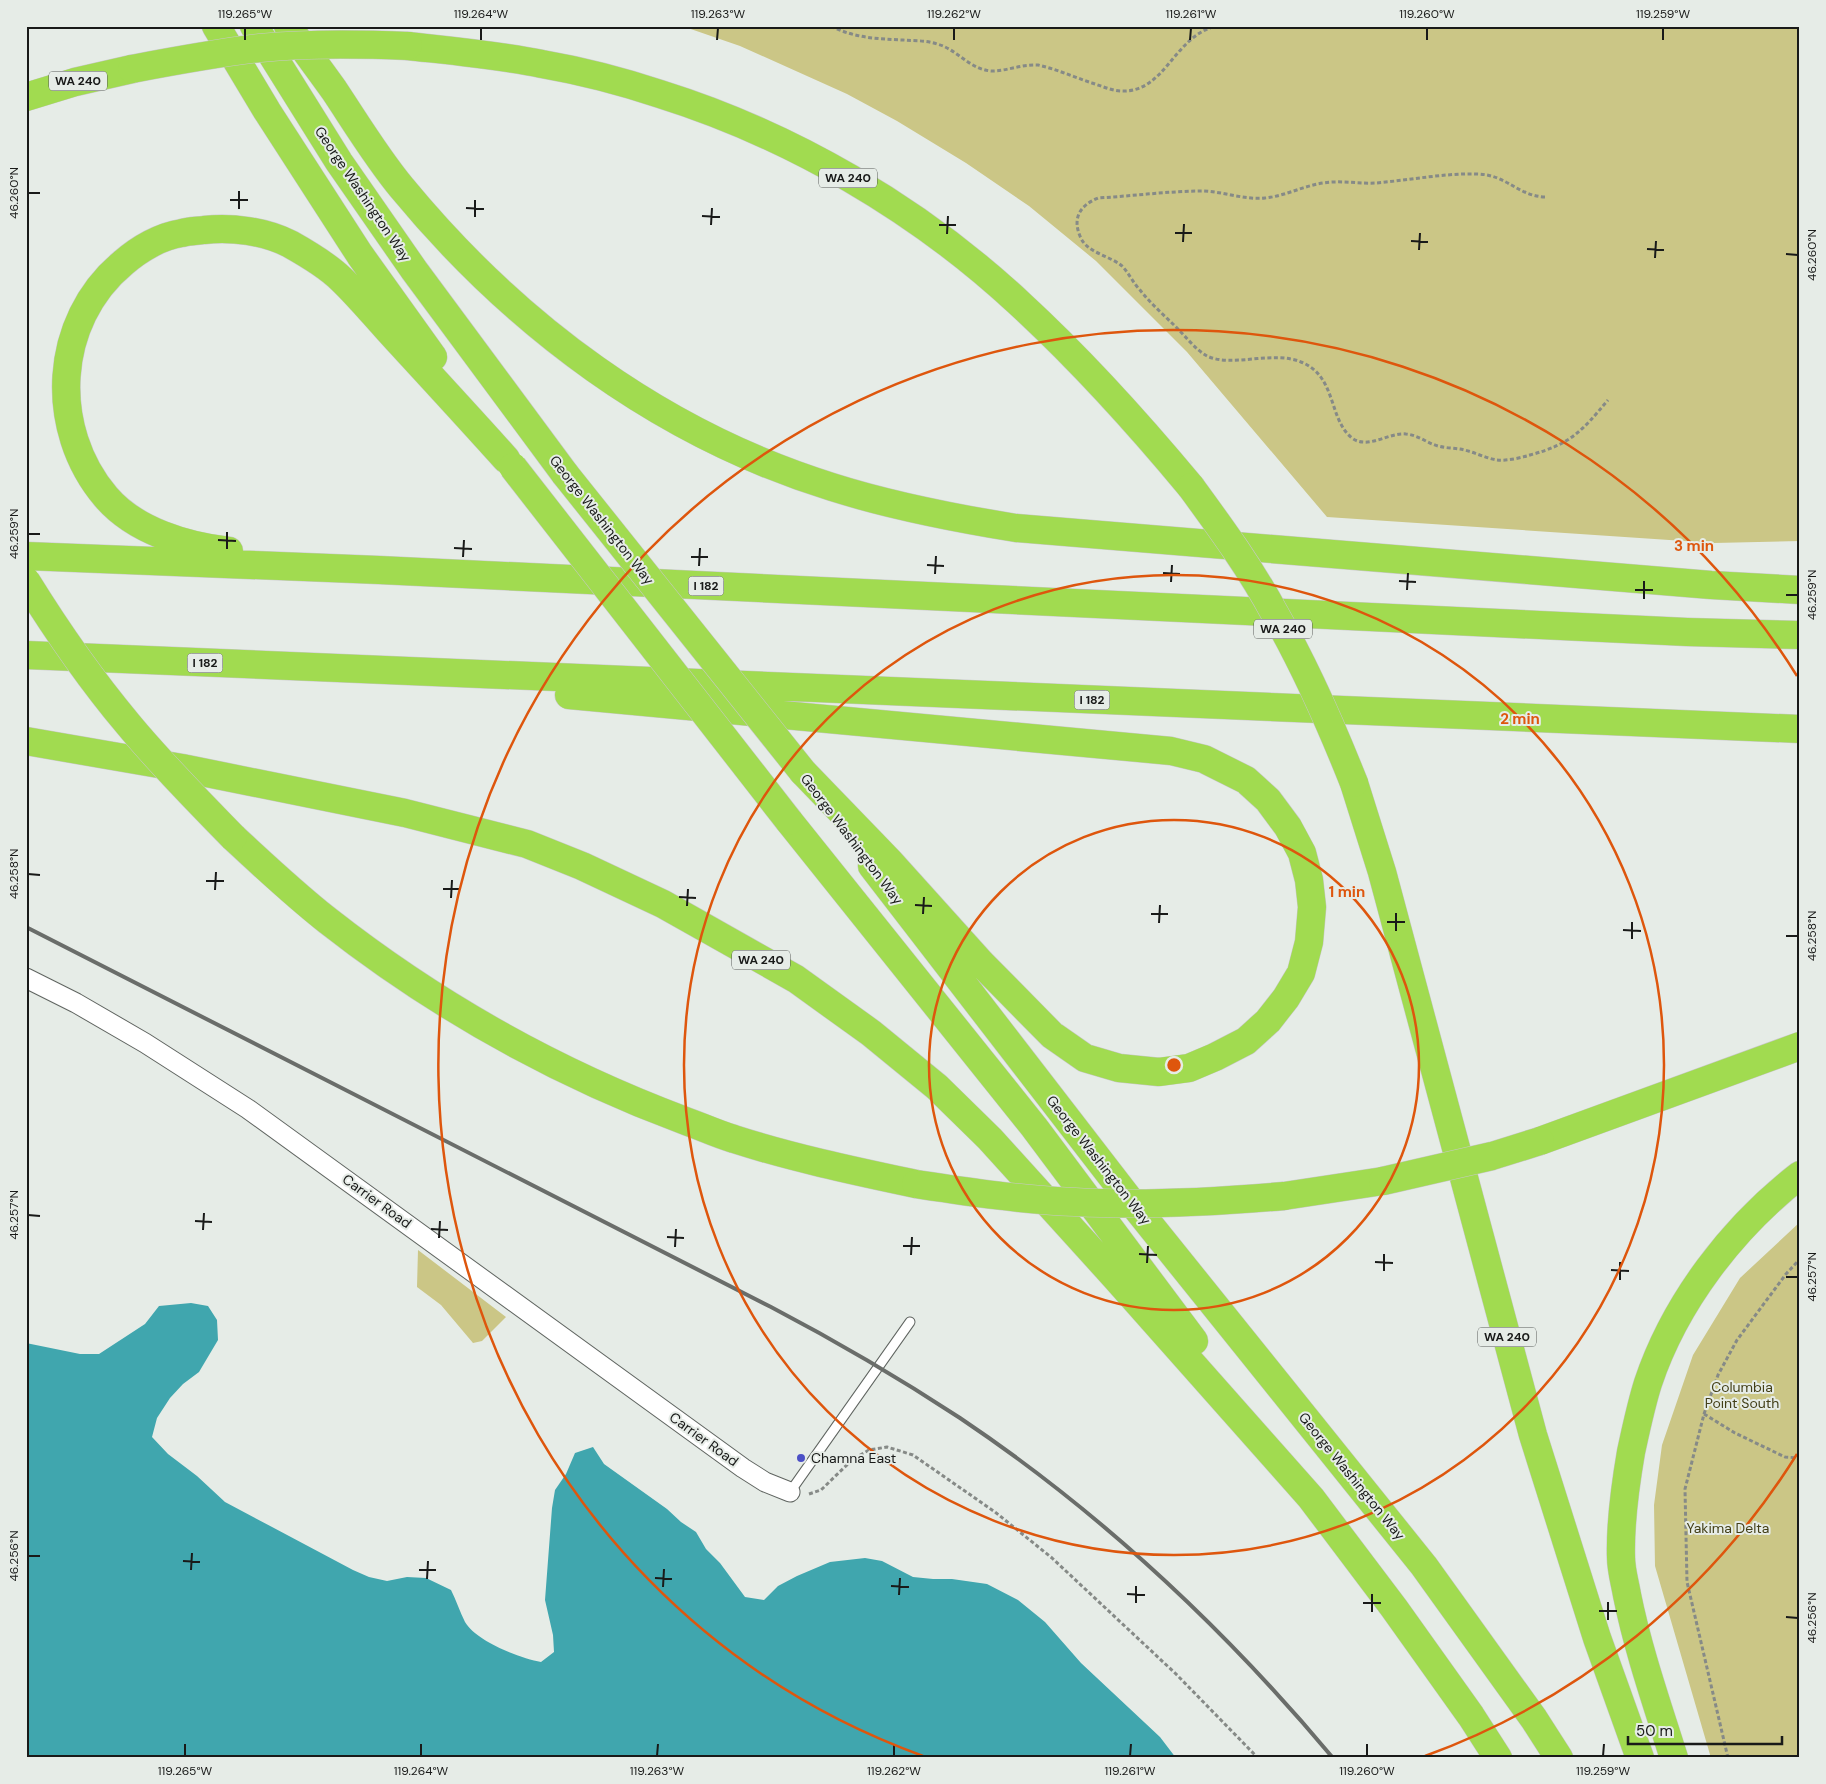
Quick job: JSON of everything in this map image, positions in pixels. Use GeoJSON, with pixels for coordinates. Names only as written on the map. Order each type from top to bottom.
{"type":"FeatureCollection","features":[{"type":"Feature","properties":{"kind":"highway"},"geometry":{"type":"LineString","coordinates":[[216,26],[267,111],[360,256],[509,463],[789,821],[1034,1127],[1311,1498]]}},
{"type":"Feature","properties":{"kind":"highway","name":"George Washington Way"},"geometry":{"type":"LineString","coordinates":[[254,26],[339,162],[414,270],[565,474],[803,772],[882,880],[1129,1199],[1424,1566],[1534,1719],[1559,1758]]}},
{"type":"Feature","properties":{"kind":"highway"},"geometry":{"type":"LineString","coordinates":[[288,26],[402,188],[454,247],[500,292],[559,343],[622,389],[655,409],[720,443],[780,468],[831,487],[889,503],[957,518],[1016,528],[1711,585],[1800,590]]}},
{"type":"Feature","properties":{"kind":"highway","name":"WA 240"},"geometry":{"type":"LineString","coordinates":[[26,97],[74,82],[202,56],[262,48],[358,44],[408,46],[542,63],[600,77],[660,94],[713,113],[783,143],[841,174],[909,216],[963,255],[1019,302],[1093,376],[1140,426],[1191,487],[1249,570],[1275,613],[1309,678],[1354,783],[1382,872],[1533,1435],[1597,1638],[1640,1758]]}},
{"type":"Feature","properties":{"kind":"highway"},"geometry":{"type":"LineString","coordinates":[[379,570],[213,549],[170,538],[137,522],[107,498],[91,477],[76,447],[68,418],[66,389],[68,358],[74,333],[85,309],[99,288],[115,270],[134,254],[156,242],[180,233],[217,229],[257,232],[289,244],[340,277],[509,463]]}},
{"type":"Feature","properties":{"kind":"highway","name":"I 182"},"geometry":{"type":"LineString","coordinates":[[26,556],[379,570],[1667,631],[1800,635]]}},
{"type":"Feature","properties":{"kind":"highway"},"geometry":{"type":"LineString","coordinates":[[26,581],[66,642],[128,724],[174,777],[233,837],[326,919],[387,964],[447,1004],[547,1060],[636,1102],[733,1139],[815,1162],[916,1184],[997,1196],[1075,1202],[1167,1204],[1221,1202],[1284,1196],[1383,1181],[1484,1158],[1540,1141],[1800,1046]]}},
{"type":"Feature","properties":{"kind":"highway","name":"I 182"},"geometry":{"type":"LineString","coordinates":[[26,655],[1800,729]]}},
{"type":"Feature","properties":{"kind":"highway"},"geometry":{"type":"LineString","coordinates":[[384,670],[535,692],[1171,751],[1204,759],[1246,780],[1268,800],[1288,827],[1302,853],[1309,880],[1312,907],[1309,942],[1301,973],[1286,998],[1268,1021],[1246,1041],[1216,1057],[1189,1068],[1159,1072],[1119,1068],[1085,1058],[1052,1035],[1032,1015],[890,862],[803,772]]}},
{"type":"Feature","properties":{"kind":"highway","name":"WA 240"},"geometry":{"type":"LineString","coordinates":[[26,741],[182,768],[405,812],[527,844],[582,866],[663,904],[796,979],[871,1033],[937,1087],[990,1139],[1110,1271],[1311,1498],[1394,1608],[1471,1716],[1498,1758]]}},
{"type":"Feature","properties":{"kind":"highway"},"geometry":{"type":"LineString","coordinates":[[1674,1758],[1634,1631],[1621,1559],[1623,1504],[1637,1424],[1648,1382],[1666,1340],[1701,1278],[1748,1222],[1773,1196],[1800,1175]]}},
{"type":"Feature","properties":{"kind":"street","name":"Carrier Road"},"geometry":{"type":"LineString","coordinates":[[26,978],[76,1003],[146,1043],[248,1109],[743,1468],[765,1482],[790,1492]]}},
{"type":"Feature","properties":{"kind":"lane"},"geometry":{"type":"LineString","coordinates":[[790,1492],[910,1322]]}},
{"type":"Feature","properties":{"kind":"path"},"geometry":{"type":"LineString","coordinates":[[831,26],[864,37],[938,44],[983,69],[992,71],[1029,64],[1038,65],[1120,91],[1140,89],[1154,81],[1185,44],[1203,31],[1216,26]]}},
{"type":"Feature","properties":{"kind":"path"},"geometry":{"type":"LineString","coordinates":[[1545,197],[1535,197],[1527,194],[1500,178],[1489,175],[1448,174],[1376,183],[1330,182],[1265,198],[1246,198],[1206,191],[1098,198],[1082,207],[1077,220],[1080,238],[1085,245],[1122,266],[1141,292],[1207,356],[1221,360],[1285,358],[1300,361],[1315,370],[1327,388],[1342,426],[1348,434],[1358,441],[1368,442],[1395,435],[1410,434],[1437,446],[1469,451],[1495,460],[1524,457],[1564,443],[1577,435],[1608,400]]}},
{"type":"Feature","properties":{"kind":"path"},"geometry":{"type":"LineString","coordinates":[[1728,1758],[1687,1582],[1685,1489],[1704,1414],[1718,1375],[1737,1340],[1786,1274],[1800,1259]]}},
{"type":"Feature","properties":{"kind":"path"},"geometry":{"type":"LineString","coordinates":[[1704,1414],[1735,1433],[1785,1457],[1800,1458]]}},
{"type":"Feature","properties":{"kind":"path"},"geometry":{"type":"LineString","coordinates":[[790,1492],[805,1494],[818,1492],[852,1460],[869,1450],[887,1447],[913,1455],[995,1512],[1052,1558],[1176,1674],[1258,1758]]}},
{"type":"Feature","properties":{"kind":"green space"},"geometry":{"type":"Polygon","coordinates":[[[682,26],[1800,26],[1800,541],[1714,543],[1327,517],[1187,352],[1096,261],[1029,206],[966,163],[897,121],[847,94],[740,46],[682,26]]]}},
{"type":"Feature","properties":{"kind":"green space","name":"Yakima Delta"},"geometry":{"type":"Polygon","coordinates":[[[1800,1222],[1800,1758],[1711,1758],[1655,1566],[1654,1505],[1662,1445],[1693,1355],[1740,1278],[1800,1222]]]}},
{"type":"Feature","properties":{"kind":"green space"},"geometry":{"type":"Polygon","coordinates":[[[418,1250],[506,1317],[482,1341],[473,1343],[441,1305],[417,1287],[418,1250]]]}},
{"type":"Feature","properties":{"kind":"water"},"geometry":{"type":"Polygon","coordinates":[[[191,1303],[208,1306],[217,1320],[218,1340],[199,1372],[183,1384],[170,1398],[157,1418],[152,1437],[168,1454],[197,1476],[225,1502],[353,1570],[369,1577],[387,1581],[407,1577],[426,1578],[451,1590],[465,1622],[479,1636],[500,1648],[541,1662],[554,1652],[553,1635],[545,1600],[555,1490],[566,1474],[575,1453],[593,1447],[604,1464],[696,1532],[706,1549],[720,1563],[745,1597],[764,1600],[778,1586],[830,1562],[865,1558],[882,1561],[913,1577],[952,1579],[987,1584],[1018,1600],[1045,1622],[1081,1663],[1160,1737],[1176,1758],[26,1758],[26,1343],[80,1354],[99,1354],[145,1324],[159,1306],[191,1303]]]}},
{"type":"Feature","properties":{"kind":"railway"},"geometry":{"type":"LineString","coordinates":[[26,927],[771,1307],[867,1360],[937,1403],[1012,1454],[1062,1492],[1158,1574],[1248,1663],[1333,1758]]}},
{"type":"Feature","properties":{"kind":"place","name":"Chamna East"},"geometry":{"type":"Point","coordinates":[801,1458]}},
{"type":"Feature","properties":{"kind":"park label","name":"Columbia Point South"},"geometry":{"type":"Point","coordinates":[1742,1395]}}]}
